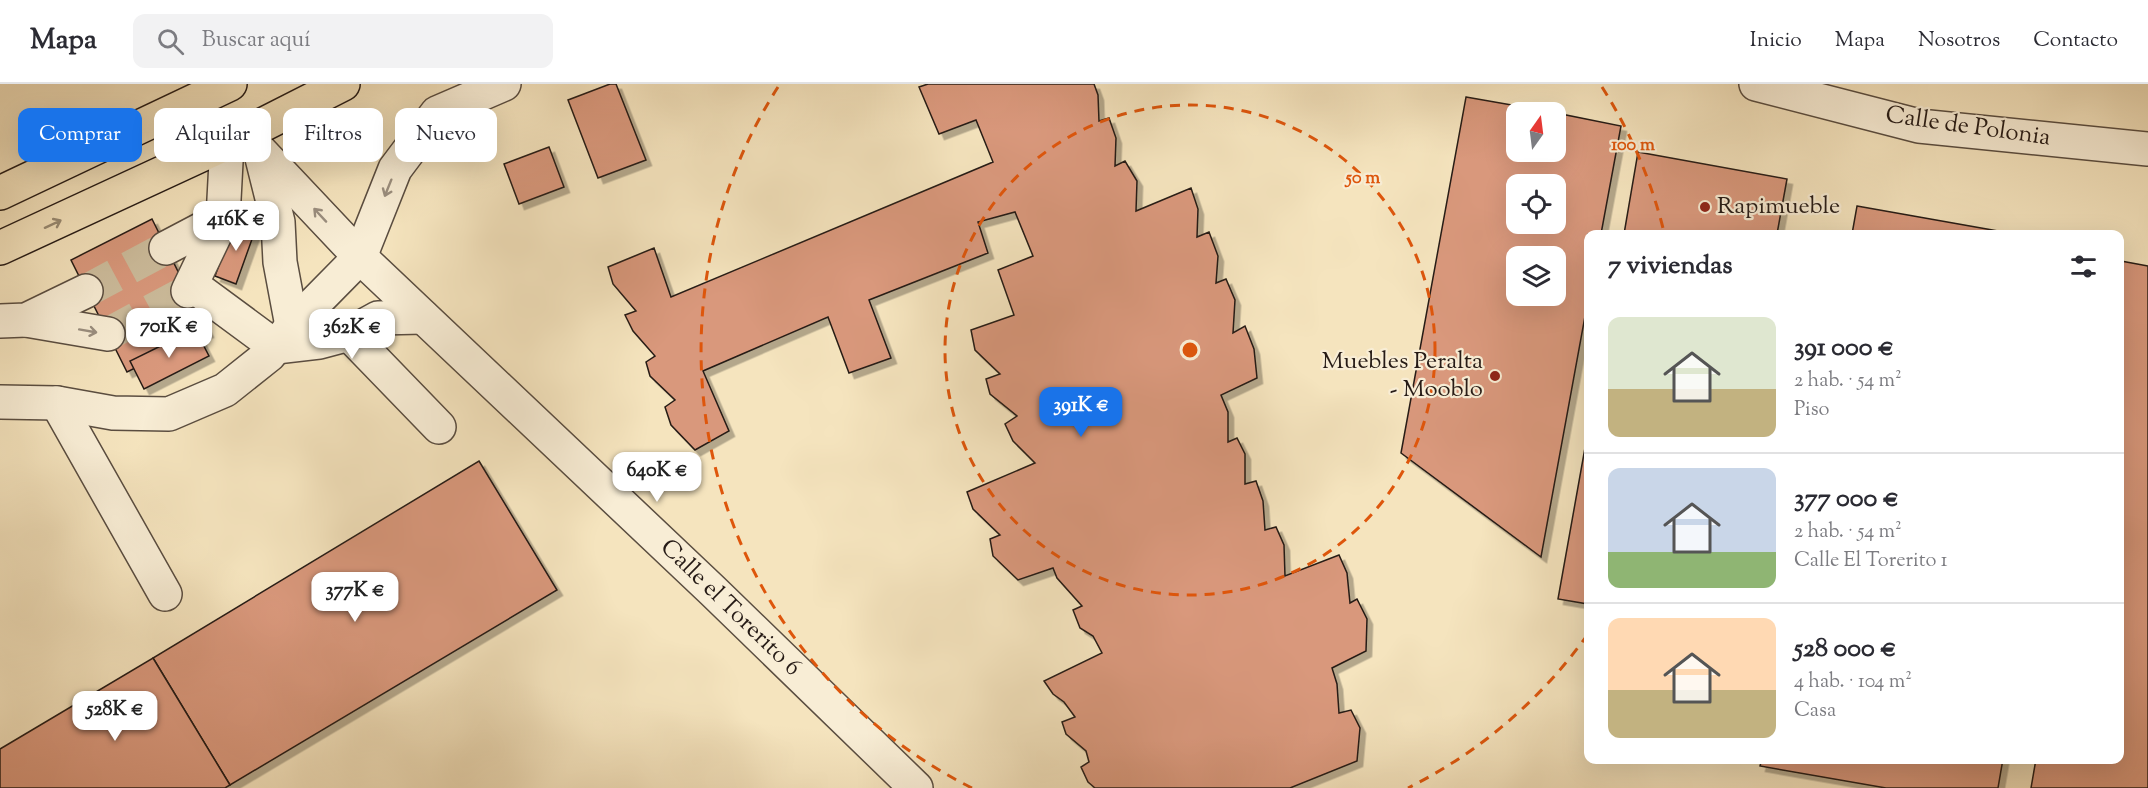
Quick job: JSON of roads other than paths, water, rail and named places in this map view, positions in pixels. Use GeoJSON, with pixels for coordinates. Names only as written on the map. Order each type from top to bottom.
{"type":"FeatureCollection","features":[{"type":"Feature","properties":{"kind":"main road"},"geometry":{"type":"LineString","coordinates":[[271,127],[343,84]]}},
{"type":"Feature","properties":{"kind":"main road"},"geometry":{"type":"LineString","coordinates":[[2,192],[223,86]]}},
{"type":"Feature","properties":{"kind":"main road"},"geometry":{"type":"LineString","coordinates":[[0,248],[200,162]]}},
{"type":"Feature","properties":{"kind":"street"},"geometry":{"type":"LineString","coordinates":[[0,402],[57,403],[113,413],[169,414],[225,390],[284,337],[360,257],[395,169],[437,113],[504,84]]}},
{"type":"Feature","properties":{"kind":"street","name":"Calle de Polonia"},"geometry":{"type":"LineString","coordinates":[[1756,84],[1919,126],[2148,149]]}},
{"type":"Feature","properties":{"kind":"street"},"geometry":{"type":"LineString","coordinates":[[240,162],[223,218],[190,288],[284,337],[319,342],[349,334],[378,318],[423,317]]}},
{"type":"Feature","properties":{"kind":"street"},"geometry":{"type":"LineString","coordinates":[[254,162],[278,222],[284,337]]}},
{"type":"Feature","properties":{"kind":"street","name":"Calle el Torerito 6"},"geometry":{"type":"LineString","coordinates":[[266,162],[360,257],[704,582],[916,788]]}},
{"type":"Feature","properties":{"kind":"street"},"geometry":{"type":"LineString","coordinates":[[166,248],[223,218]]}},
{"type":"Feature","properties":{"kind":"street"},"geometry":{"type":"LineString","coordinates":[[13,320],[86,291]]}},
{"type":"Feature","properties":{"kind":"street"},"geometry":{"type":"LineString","coordinates":[[13,320],[108,334]]}},
{"type":"Feature","properties":{"kind":"street"},"geometry":{"type":"LineString","coordinates":[[349,334],[439,427]]}},
{"type":"Feature","properties":{"kind":"street"},"geometry":{"type":"LineString","coordinates":[[57,403],[165,594]]}},
{"type":"Feature","properties":{"kind":"tunnel"},"geometry":{"type":"LineString","coordinates":[[86,291],[166,248]]}},
{"type":"Feature","properties":{"kind":"tunnel"},"geometry":{"type":"LineString","coordinates":[[108,334],[188,291]]}},
{"type":"Feature","properties":{"kind":"place","name":"Rapimueble"},"geometry":{"type":"Point","coordinates":[1705,207]}},
{"type":"Feature","properties":{"kind":"place","name":"Muebles Peralta - Mooblo"},"geometry":{"type":"Point","coordinates":[1495,376]}}]}
